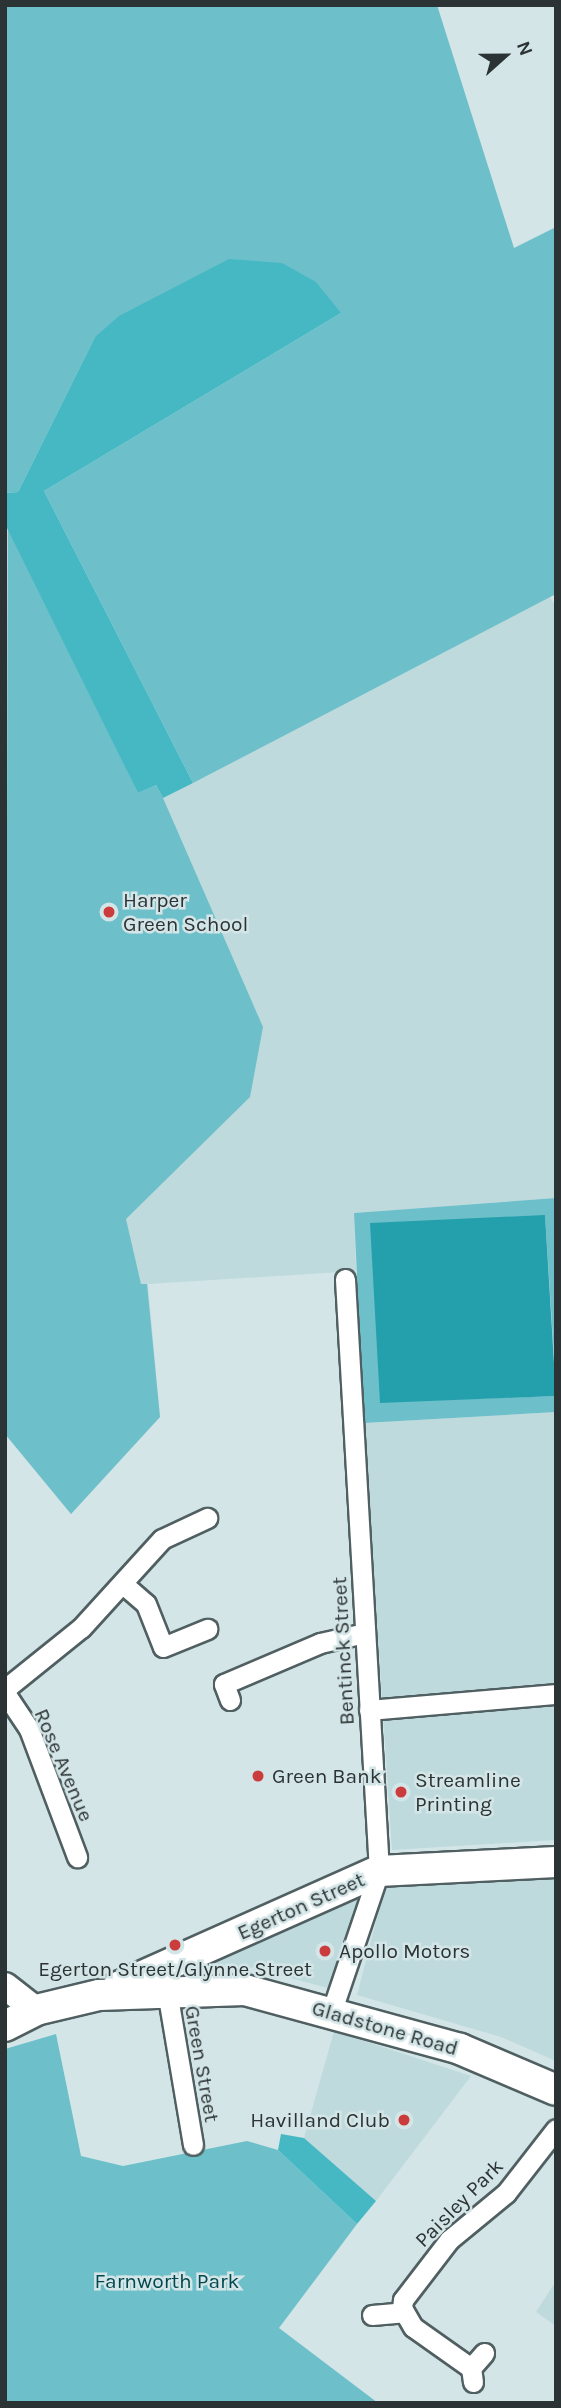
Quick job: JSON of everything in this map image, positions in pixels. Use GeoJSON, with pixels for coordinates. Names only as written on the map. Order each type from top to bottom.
{"type":"FeatureCollection","features":[{"type":"Feature","properties":{"kind":"main road","name":"Egerton Street"},"geometry":{"type":"LineString","coordinates":[[99,1995],[379,1871],[556,1862]]}},
{"type":"Feature","properties":{"kind":"main road"},"geometry":{"type":"LineString","coordinates":[[5,1986],[36,2010]]}},
{"type":"Feature","properties":{"kind":"main road","name":"Gladstone Road"},"geometry":{"type":"LineString","coordinates":[[5,2028],[43,2028],[167,1996],[207,1989],[245,1990],[460,2049],[556,2090]]}},
{"type":"Feature","properties":{"kind":"main road","name":"Gladstone Road"},"geometry":{"type":"LineString","coordinates":[[99,1995],[167,1996]]}},
{"type":"Feature","properties":{"kind":"main road"},"geometry":{"type":"LineString","coordinates":[[5,2028],[36,2010],[99,1995]]}},
{"type":"Feature","properties":{"kind":"street","name":"Bentinck Street"},"geometry":{"type":"LineString","coordinates":[[331,2013],[379,1871],[345,1279]]}},
{"type":"Feature","properties":{"kind":"street"},"geometry":{"type":"LineString","coordinates":[[5,1691],[80,1628],[162,1539],[207,1518]]}},
{"type":"Feature","properties":{"kind":"street"},"geometry":{"type":"LineString","coordinates":[[123,1584],[146,1604],[163,1647],[207,1629]]}},
{"type":"Feature","properties":{"kind":"street"},"geometry":{"type":"LineString","coordinates":[[230,1700],[224,1684],[320,1643],[365,1633]]}},
{"type":"Feature","properties":{"kind":"street","name":"Rose Avenue"},"geometry":{"type":"LineString","coordinates":[[5,1691],[29,1729],[77,1857]]}},
{"type":"Feature","properties":{"kind":"street"},"geometry":{"type":"LineString","coordinates":[[369,1710],[556,1694]]}},
{"type":"Feature","properties":{"kind":"street","name":"Green Street"},"geometry":{"type":"LineString","coordinates":[[167,1996],[193,2145]]}},
{"type":"Feature","properties":{"kind":"street","name":"Paisley Park"},"geometry":{"type":"LineString","coordinates":[[404,2312],[407,2293],[449,2240],[499,2202],[556,2129]]}},
{"type":"Feature","properties":{"kind":"street"},"geometry":{"type":"LineString","coordinates":[[372,2315],[404,2312],[413,2327],[472,2375],[484,2353]]}},
{"type":"Feature","properties":{"kind":"shaded area"},"geometry":{"type":"Polygon","coordinates":[[[229,259],[282,263],[316,282],[341,313],[44,491],[193,783],[163,798],[156,785],[138,793],[5,524],[5,493],[18,492],[95,337],[119,316],[229,259]]]}},
{"type":"Feature","properties":{"kind":"shaded area"},"geometry":{"type":"Polygon","coordinates":[[[5,524],[163,798],[550,597],[556,607],[556,1198],[354,1213],[356,1271],[148,1284],[160,1417],[71,1514],[5,1434],[5,524]]]}},
{"type":"Feature","properties":{"kind":"shaded area"},"geometry":{"type":"Polygon","coordinates":[[[545,1215],[556,1396],[380,1403],[370,1223],[545,1215]]]}},
{"type":"Feature","properties":{"kind":"shaded area"},"geometry":{"type":"Polygon","coordinates":[[[556,1412],[556,1840],[392,1850],[364,1423],[556,1412]]]}},
{"type":"Feature","properties":{"kind":"shaded area"},"geometry":{"type":"Polygon","coordinates":[[[556,1868],[556,2061],[501,2037],[357,1995],[387,1879],[556,1868]]]}},
{"type":"Feature","properties":{"kind":"shaded area"},"geometry":{"type":"Polygon","coordinates":[[[360,1890],[335,1990],[261,1970],[211,1969],[209,1963],[360,1890]]]}},
{"type":"Feature","properties":{"kind":"shaded area"},"geometry":{"type":"Polygon","coordinates":[[[334,2031],[471,2076],[376,2201],[304,2138],[334,2031]]]}},
{"type":"Feature","properties":{"kind":"shaded area"},"geometry":{"type":"Polygon","coordinates":[[[281,2134],[304,2138],[376,2201],[357,2224],[278,2150],[281,2134]]]}},
{"type":"Feature","properties":{"kind":"shaded area"},"geometry":{"type":"Polygon","coordinates":[[[556,2281],[556,2326],[536,2312],[556,2281]]]}},
{"type":"Feature","properties":{"kind":"green space"},"geometry":{"type":"Polygon","coordinates":[[[5,5],[437,5],[514,248],[556,227],[556,594],[193,783],[44,491],[341,313],[95,337],[18,492],[5,493],[5,5]]]}},
{"type":"Feature","properties":{"kind":"green space","name":"Harper Green School"},"geometry":{"type":"Polygon","coordinates":[[[8,522],[138,793],[156,785],[163,798],[263,1027],[250,1097],[126,1219],[141,1284],[147,1284],[160,1417],[71,1514],[5,1434],[8,522]]]}},
{"type":"Feature","properties":{"kind":"green space"},"geometry":{"type":"Polygon","coordinates":[[[556,1198],[556,1387],[545,1215],[380,1402],[556,1396],[556,1412],[364,1423],[354,1213],[556,1198]]]}},
{"type":"Feature","properties":{"kind":"green space","name":"Farnworth Park"},"geometry":{"type":"Polygon","coordinates":[[[56,2034],[81,2156],[123,2166],[247,2141],[278,2150],[357,2224],[279,2328],[378,2403],[5,2403],[5,2049],[56,2034]]]}},
{"type":"Feature","properties":{"kind":"place","name":"Harper Green School"},"geometry":{"type":"Point","coordinates":[109,912]}},
{"type":"Feature","properties":{"kind":"place","name":"Green Bank"},"geometry":{"type":"Point","coordinates":[258,1776]}},
{"type":"Feature","properties":{"kind":"place","name":"Streamline Printing"},"geometry":{"type":"Point","coordinates":[401,1792]}},
{"type":"Feature","properties":{"kind":"place","name":"Egerton Street/Glynne Street"},"geometry":{"type":"Point","coordinates":[175,1945]}},
{"type":"Feature","properties":{"kind":"place","name":"Apollo Motors"},"geometry":{"type":"Point","coordinates":[325,1951]}},
{"type":"Feature","properties":{"kind":"place","name":"Havilland Club"},"geometry":{"type":"Point","coordinates":[404,2120]}}]}
